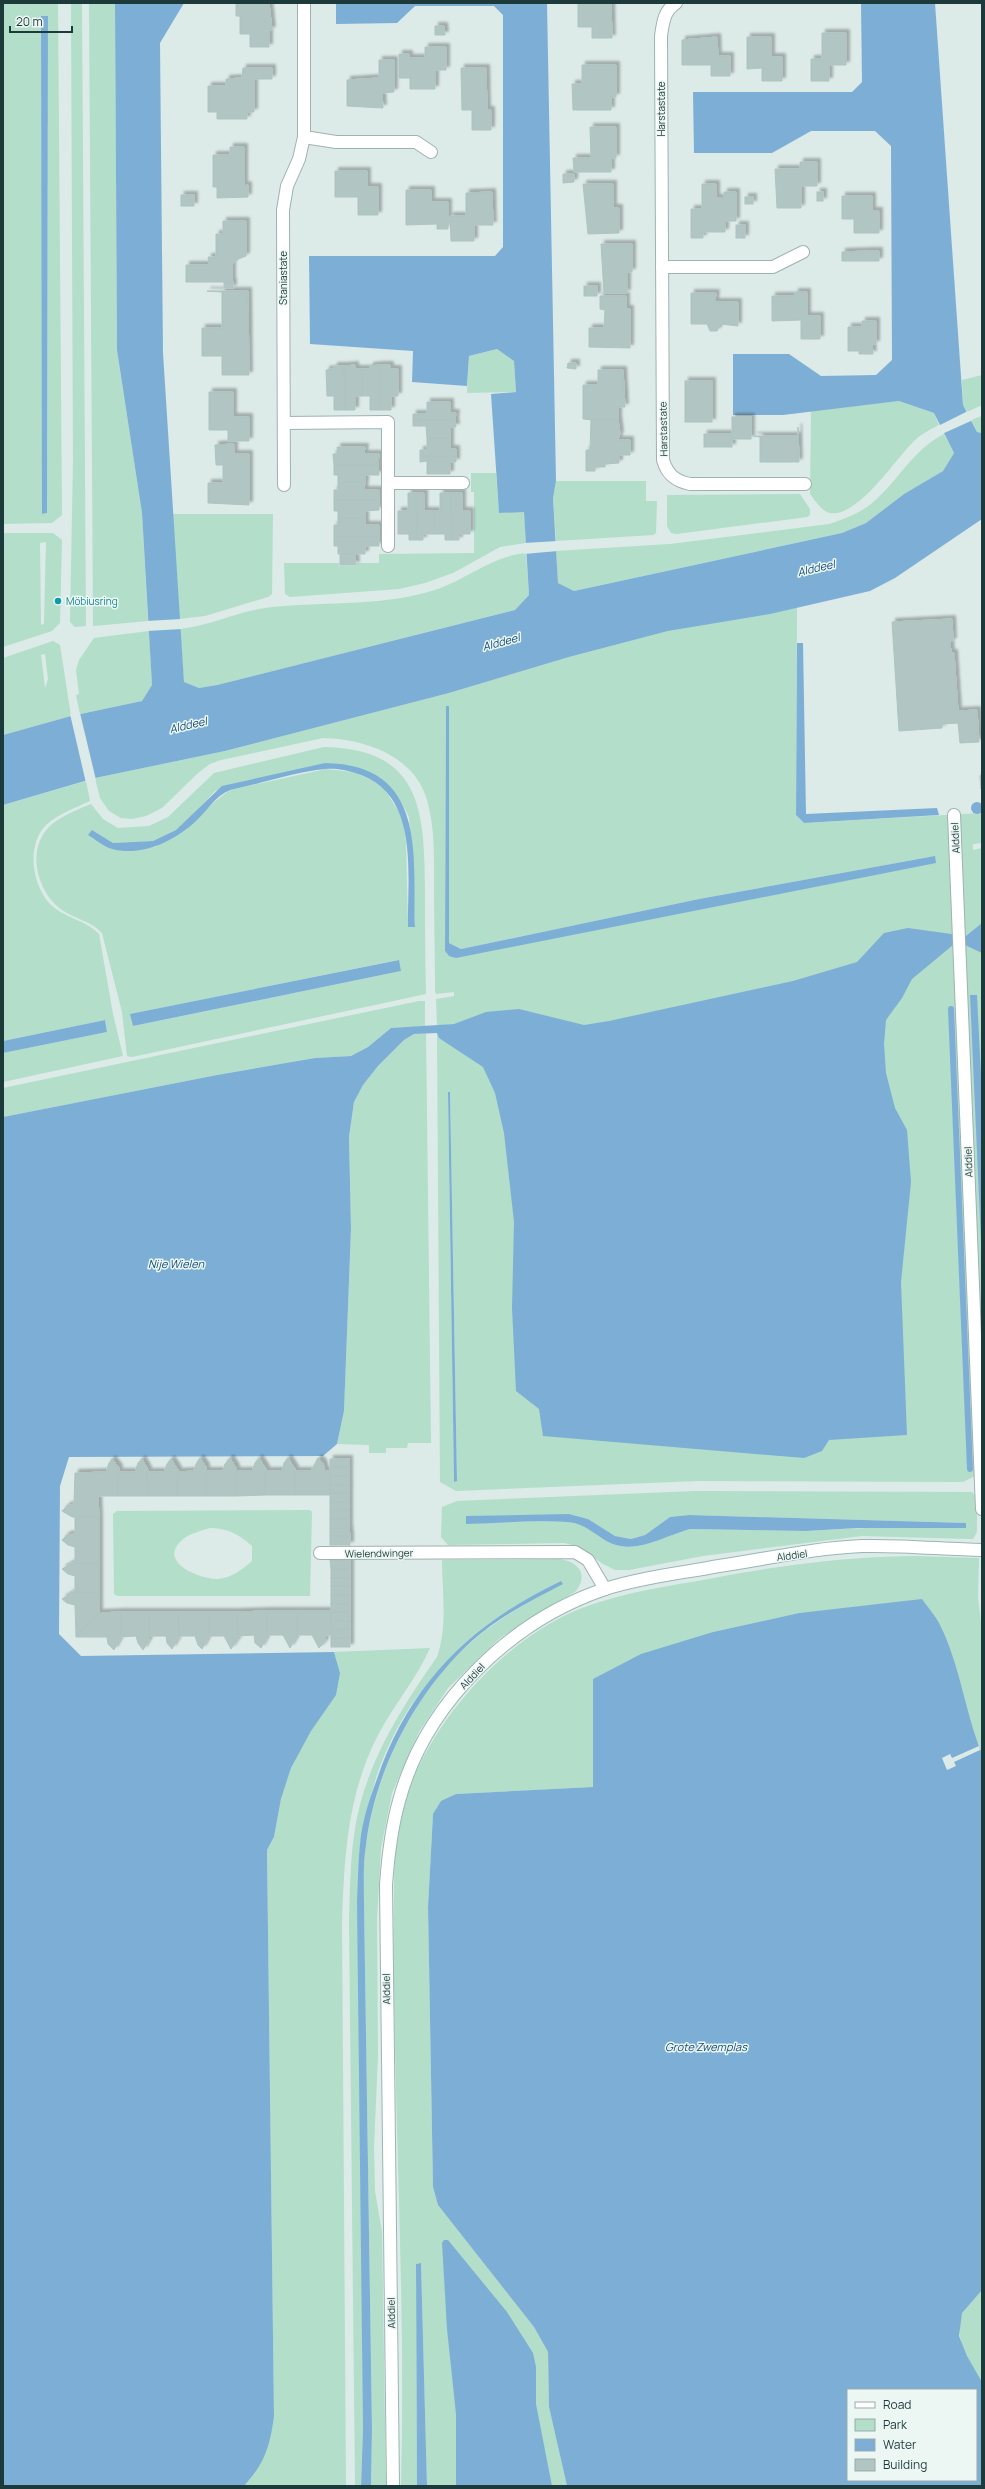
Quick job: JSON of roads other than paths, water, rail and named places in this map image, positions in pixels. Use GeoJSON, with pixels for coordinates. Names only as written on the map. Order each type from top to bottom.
{"type":"FeatureCollection","features":[{"type":"Feature","properties":{"kind":"street","name":"Staniastate"},"geometry":{"type":"LineString","coordinates":[[284,485],[283,210],[287,186],[299,159],[304,136],[304,3]]}},
{"type":"Feature","properties":{"kind":"street","name":"Harstastate"},"geometry":{"type":"LineString","coordinates":[[676,3],[669,8],[664,18],[661,36],[663,460],[666,470],[680,482],[690,484],[805,484]]}},
{"type":"Feature","properties":{"kind":"street"},"geometry":{"type":"LineString","coordinates":[[304,136],[336,142],[416,142],[431,152]]}},
{"type":"Feature","properties":{"kind":"street"},"geometry":{"type":"LineString","coordinates":[[662,267],[773,267],[803,252]]}},
{"type":"Feature","properties":{"kind":"street"},"geometry":{"type":"LineString","coordinates":[[284,424],[388,422],[388,546]]}},
{"type":"Feature","properties":{"kind":"street"},"geometry":{"type":"LineString","coordinates":[[388,483],[463,483]]}},
{"type":"Feature","properties":{"kind":"street","name":"Alddiel"},"geometry":{"type":"LineString","coordinates":[[954,815],[982,1509]]}},
{"type":"Feature","properties":{"kind":"street","name":"Alddiel"},"geometry":{"type":"LineString","coordinates":[[393,2486],[385,1925],[389,1842],[399,1800],[415,1756],[439,1715],[481,1666],[514,1638],[544,1618],[605,1589],[658,1576],[789,1555],[861,1546],[982,1550]]}},
{"type":"Feature","properties":{"kind":"street","name":"Wielendwinger"},"geometry":{"type":"LineString","coordinates":[[320,1553],[575,1552],[588,1560],[605,1589]]}},
{"type":"Feature","properties":{"kind":"water","name":"Alddeel"},"geometry":{"type":"Polygon","coordinates":[[[115,3],[184,3],[160,43],[163,353],[184,682],[199,688],[217,685],[515,610],[529,595],[524,512],[499,513],[491,394],[516,392],[514,361],[497,349],[469,356],[467,386],[412,382],[413,351],[310,344],[309,256],[495,256],[503,247],[503,15],[494,6],[415,6],[397,23],[336,24],[336,3],[547,3],[556,481],[553,498],[558,583],[574,591],[842,533],[866,523],[904,494],[943,471],[954,453],[934,413],[899,401],[783,415],[733,415],[733,354],[789,354],[821,376],[876,375],[892,360],[891,146],[875,131],[811,131],[772,153],[694,153],[693,92],[852,92],[862,82],[861,3],[935,3],[963,405],[977,432],[982,433],[982,519],[895,578],[870,591],[770,614],[668,631],[569,657],[449,693],[225,751],[95,778],[3,805],[3,735],[71,716],[142,701],[152,685],[142,513],[117,350],[115,3]]]}},
{"type":"Feature","properties":{"kind":"water"},"geometry":{"type":"Polygon","coordinates":[[[41,16],[48,16],[47,513],[42,514],[41,16]]]}},
{"type":"Feature","properties":{"kind":"water"},"geometry":{"type":"Polygon","coordinates":[[[797,643],[803,643],[806,814],[937,808],[939,815],[804,823],[796,815],[797,643]]]}},
{"type":"Feature","properties":{"kind":"water"},"geometry":{"type":"Polygon","coordinates":[[[446,706],[449,706],[449,943],[461,949],[699,899],[935,856],[936,863],[456,958],[449,956],[445,951],[446,706]]]}},
{"type":"Feature","properties":{"kind":"water"},"geometry":{"type":"Polygon","coordinates":[[[325,763],[358,768],[382,779],[398,796],[408,818],[413,843],[415,927],[408,927],[408,862],[402,819],[393,801],[380,786],[353,772],[325,769],[289,775],[230,790],[220,796],[188,828],[168,841],[146,849],[123,851],[112,849],[88,835],[92,830],[113,843],[153,841],[176,830],[222,786],[325,763]]]}},
{"type":"Feature","properties":{"kind":"water"},"geometry":{"type":"Polygon","coordinates":[[[975,802],[979,802],[983,808],[979,814],[975,814],[971,810],[971,806],[975,802]]]}},
{"type":"Feature","properties":{"kind":"water","name":"Nije Wielen"},"geometry":{"type":"Polygon","coordinates":[[[982,923],[982,953],[965,945],[953,945],[912,979],[902,998],[886,1020],[884,1044],[886,1073],[895,1108],[907,1130],[911,1182],[901,1282],[907,1435],[829,1440],[822,1451],[804,1458],[543,1436],[539,1409],[516,1391],[512,1308],[514,1222],[504,1133],[495,1093],[483,1067],[439,1038],[437,1033],[414,1034],[404,1040],[378,1066],[363,1085],[354,1102],[349,1137],[351,1229],[344,1411],[337,1444],[323,1456],[69,1457],[60,1486],[59,1634],[81,1656],[334,1652],[340,1673],[336,1695],[311,1731],[291,1768],[281,1799],[274,1837],[267,1850],[274,2416],[271,2436],[262,2462],[244,2486],[3,2486],[3,1117],[217,1075],[315,1058],[351,1056],[368,1047],[391,1028],[454,1024],[486,1012],[519,1009],[584,1025],[609,1021],[793,981],[857,962],[884,933],[908,928],[966,936],[982,923]]]}},
{"type":"Feature","properties":{"kind":"water"},"geometry":{"type":"Polygon","coordinates":[[[399,960],[401,971],[133,1026],[130,1014],[399,960]]]}},
{"type":"Feature","properties":{"kind":"water"},"geometry":{"type":"Polygon","coordinates":[[[970,995],[977,995],[982,1095],[982,1264],[970,995]]]}},
{"type":"Feature","properties":{"kind":"water"},"geometry":{"type":"Polygon","coordinates":[[[105,1020],[107,1032],[3,1053],[3,1041],[105,1020]]]}},
{"type":"Feature","properties":{"kind":"water"},"geometry":{"type":"Polygon","coordinates":[[[448,1092],[450,1092],[457,1481],[454,1482],[448,1092]]]}},
{"type":"Feature","properties":{"kind":"water"},"geometry":{"type":"Polygon","coordinates":[[[569,1514],[588,1519],[615,1536],[631,1539],[645,1535],[670,1517],[689,1515],[966,1523],[966,1528],[858,1528],[806,1531],[690,1529],[657,1541],[625,1547],[603,1539],[577,1524],[567,1522],[542,1521],[466,1524],[466,1516],[569,1514]]]}},
{"type":"Feature","properties":{"kind":"water"},"geometry":{"type":"Polygon","coordinates":[[[561,1581],[563,1584],[516,1609],[483,1632],[453,1660],[434,1682],[402,1733],[389,1760],[371,1816],[365,1852],[364,1880],[372,2429],[371,2486],[361,2486],[363,2429],[357,1901],[359,1851],[364,1819],[374,1787],[391,1745],[407,1714],[426,1686],[447,1660],[471,1638],[498,1617],[528,1598],[561,1581]]]}},
{"type":"Feature","properties":{"kind":"water","name":"Grote Zwemplas"},"geometry":{"type":"Polygon","coordinates":[[[922,1599],[938,1622],[953,1656],[971,1722],[982,1754],[982,2290],[962,2313],[959,2336],[967,2356],[982,2382],[982,2486],[567,2486],[549,2407],[548,2352],[534,2327],[438,2205],[433,2187],[428,1907],[433,1814],[441,1801],[456,1794],[593,1787],[593,1679],[641,1654],[713,1632],[799,1613],[922,1599]]]}},
{"type":"Feature","properties":{"kind":"water"},"geometry":{"type":"Polygon","coordinates":[[[444,2240],[448,2240],[507,2312],[533,2353],[536,2367],[536,2404],[552,2486],[456,2486],[456,2414],[447,2329],[442,2243],[444,2240]]]}},
{"type":"Feature","properties":{"kind":"water"},"geometry":{"type":"Polygon","coordinates":[[[421,2263],[427,2486],[417,2486],[416,2264],[421,2263]]]}},
{"type":"Feature","properties":{"kind":"waterway"},"geometry":{"type":"LineString","coordinates":[[951,1009],[970,1469]]}},
{"type":"Feature","properties":{"kind":"place","name":"Möbiusring"},"geometry":{"type":"Point","coordinates":[58,601]}}]}
